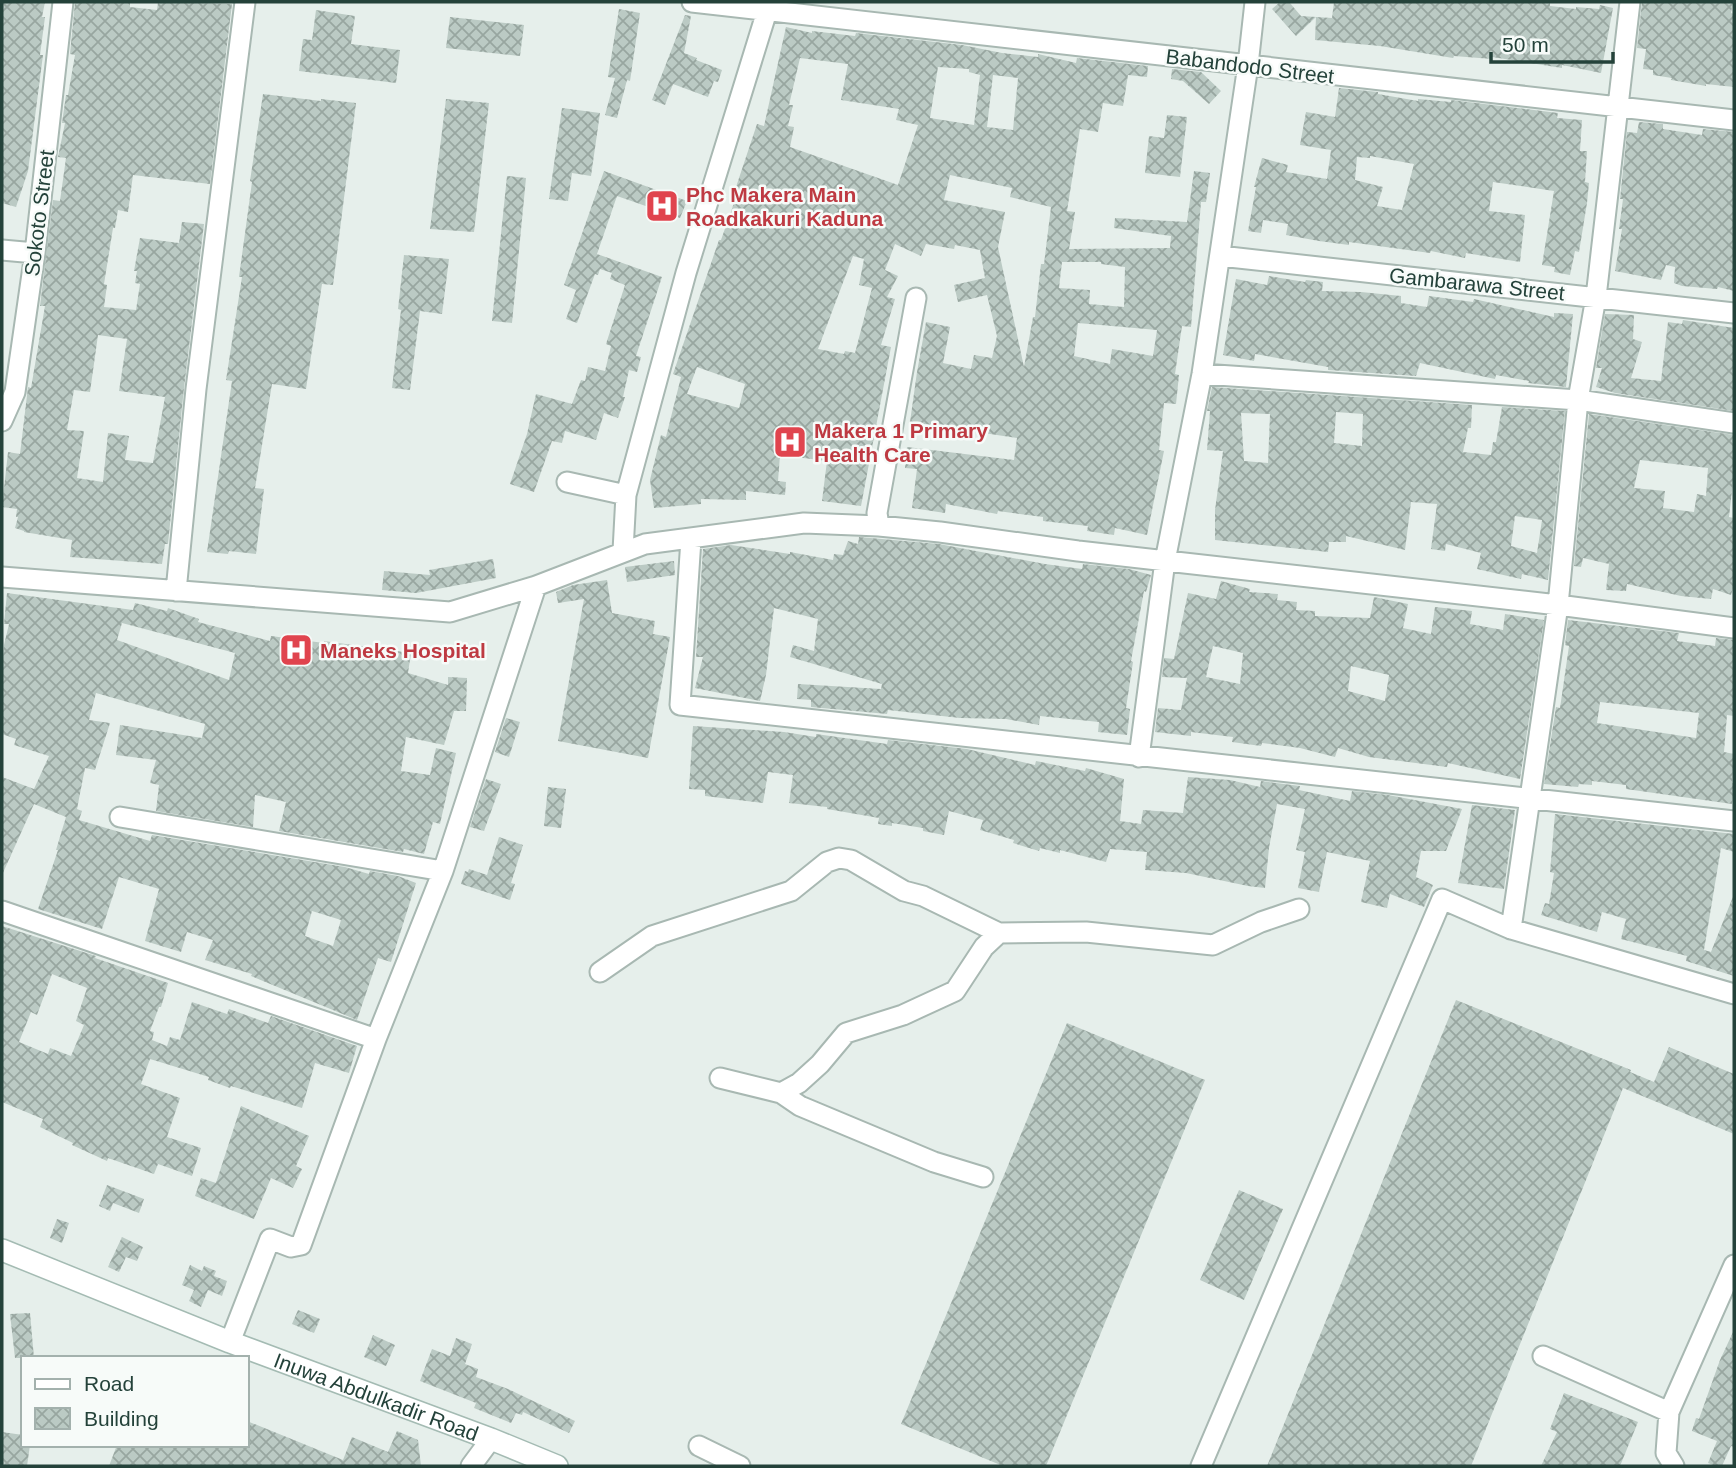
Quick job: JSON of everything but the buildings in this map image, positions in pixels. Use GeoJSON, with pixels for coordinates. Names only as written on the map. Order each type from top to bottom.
{"type":"FeatureCollection","features":[{"type":"Feature","properties":{"kind":"main road","name":"Inuwa Abdulkadir Road"},"geometry":{"type":"LineString","coordinates":[[2,1250],[230,1342],[557,1466]]}},
{"type":"Feature","properties":{"kind":"street","name":"Sokoto Street"},"geometry":{"type":"LineString","coordinates":[[2,421],[15,392],[63,2]]}},
{"type":"Feature","properties":{"kind":"street"},"geometry":{"type":"LineString","coordinates":[[176,590],[196,389],[245,2]]}},
{"type":"Feature","properties":{"kind":"street","name":"Babandodo Street"},"geometry":{"type":"LineString","coordinates":[[692,2],[767,6],[1248,65],[1734,120]]}},
{"type":"Feature","properties":{"kind":"street"},"geometry":{"type":"LineString","coordinates":[[1139,757],[1165,561],[1202,374],[1255,2]]}},
{"type":"Feature","properties":{"kind":"street"},"geometry":{"type":"LineString","coordinates":[[1511,929],[1558,605],[1578,400],[1596,297],[1630,2]]}},
{"type":"Feature","properties":{"kind":"street"},"geometry":{"type":"LineString","coordinates":[[622,551],[626,495],[686,273],[767,6]]}},
{"type":"Feature","properties":{"kind":"street"},"geometry":{"type":"LineString","coordinates":[[2,250],[34,253]]}},
{"type":"Feature","properties":{"kind":"street","name":"Gambarawa Street"},"geometry":{"type":"LineString","coordinates":[[1220,256],[1734,313]]}},
{"type":"Feature","properties":{"kind":"street"},"geometry":{"type":"LineString","coordinates":[[879,526],[877,513],[916,298]]}},
{"type":"Feature","properties":{"kind":"street"},"geometry":{"type":"LineString","coordinates":[[1202,374],[1578,400],[1734,423]]}},
{"type":"Feature","properties":{"kind":"street"},"geometry":{"type":"LineString","coordinates":[[567,482],[626,495]]}},
{"type":"Feature","properties":{"kind":"street"},"geometry":{"type":"LineString","coordinates":[[2,577],[450,612],[536,586],[645,544],[804,523],[879,526],[1734,628]]}},
{"type":"Feature","properties":{"kind":"street"},"geometry":{"type":"LineString","coordinates":[[691,539],[680,705],[1734,821]]}},
{"type":"Feature","properties":{"kind":"street"},"geometry":{"type":"LineString","coordinates":[[230,1342],[270,1239],[291,1247],[301,1245],[376,1040],[443,871],[536,586]]}},
{"type":"Feature","properties":{"kind":"street"},"geometry":{"type":"LineString","coordinates":[[120,817],[443,871]]}},
{"type":"Feature","properties":{"kind":"street"},"geometry":{"type":"LineString","coordinates":[[600,972],[652,936],[791,891],[827,862],[839,858],[851,860],[904,891],[923,896],[999,933],[1086,932],[1213,945],[1261,922],[1300,909]]}},
{"type":"Feature","properties":{"kind":"street"},"geometry":{"type":"LineString","coordinates":[[1201,1466],[1442,899],[1511,929],[1734,994]]}},
{"type":"Feature","properties":{"kind":"street"},"geometry":{"type":"LineString","coordinates":[[2,911],[376,1040]]}},
{"type":"Feature","properties":{"kind":"street"},"geometry":{"type":"LineString","coordinates":[[781,1093],[799,1083],[820,1064],[846,1033],[903,1015],[955,991],[984,947],[999,933]]}},
{"type":"Feature","properties":{"kind":"street"},"geometry":{"type":"LineString","coordinates":[[720,1078],[781,1093],[800,1106],[934,1162],[983,1177]]}},
{"type":"Feature","properties":{"kind":"street"},"geometry":{"type":"LineString","coordinates":[[1674,1466],[1666,1453],[1669,1412],[1734,1265]]}},
{"type":"Feature","properties":{"kind":"street"},"geometry":{"type":"LineString","coordinates":[[1543,1356],[1669,1412]]}},
{"type":"Feature","properties":{"kind":"street"},"geometry":{"type":"LineString","coordinates":[[471,1466],[491,1439]]}},
{"type":"Feature","properties":{"kind":"street"},"geometry":{"type":"LineString","coordinates":[[699,1446],[740,1466]]}},
{"type":"Feature","properties":{"kind":"place","name":"Phc Makera Main Roadkakuri Kaduna"},"geometry":{"type":"Point","coordinates":[662,206]}},
{"type":"Feature","properties":{"kind":"place","name":"Makera 1 Primary Health Care"},"geometry":{"type":"Point","coordinates":[790,442]}},
{"type":"Feature","properties":{"kind":"place","name":"Maneks Hospital"},"geometry":{"type":"Point","coordinates":[296,650]}}]}
